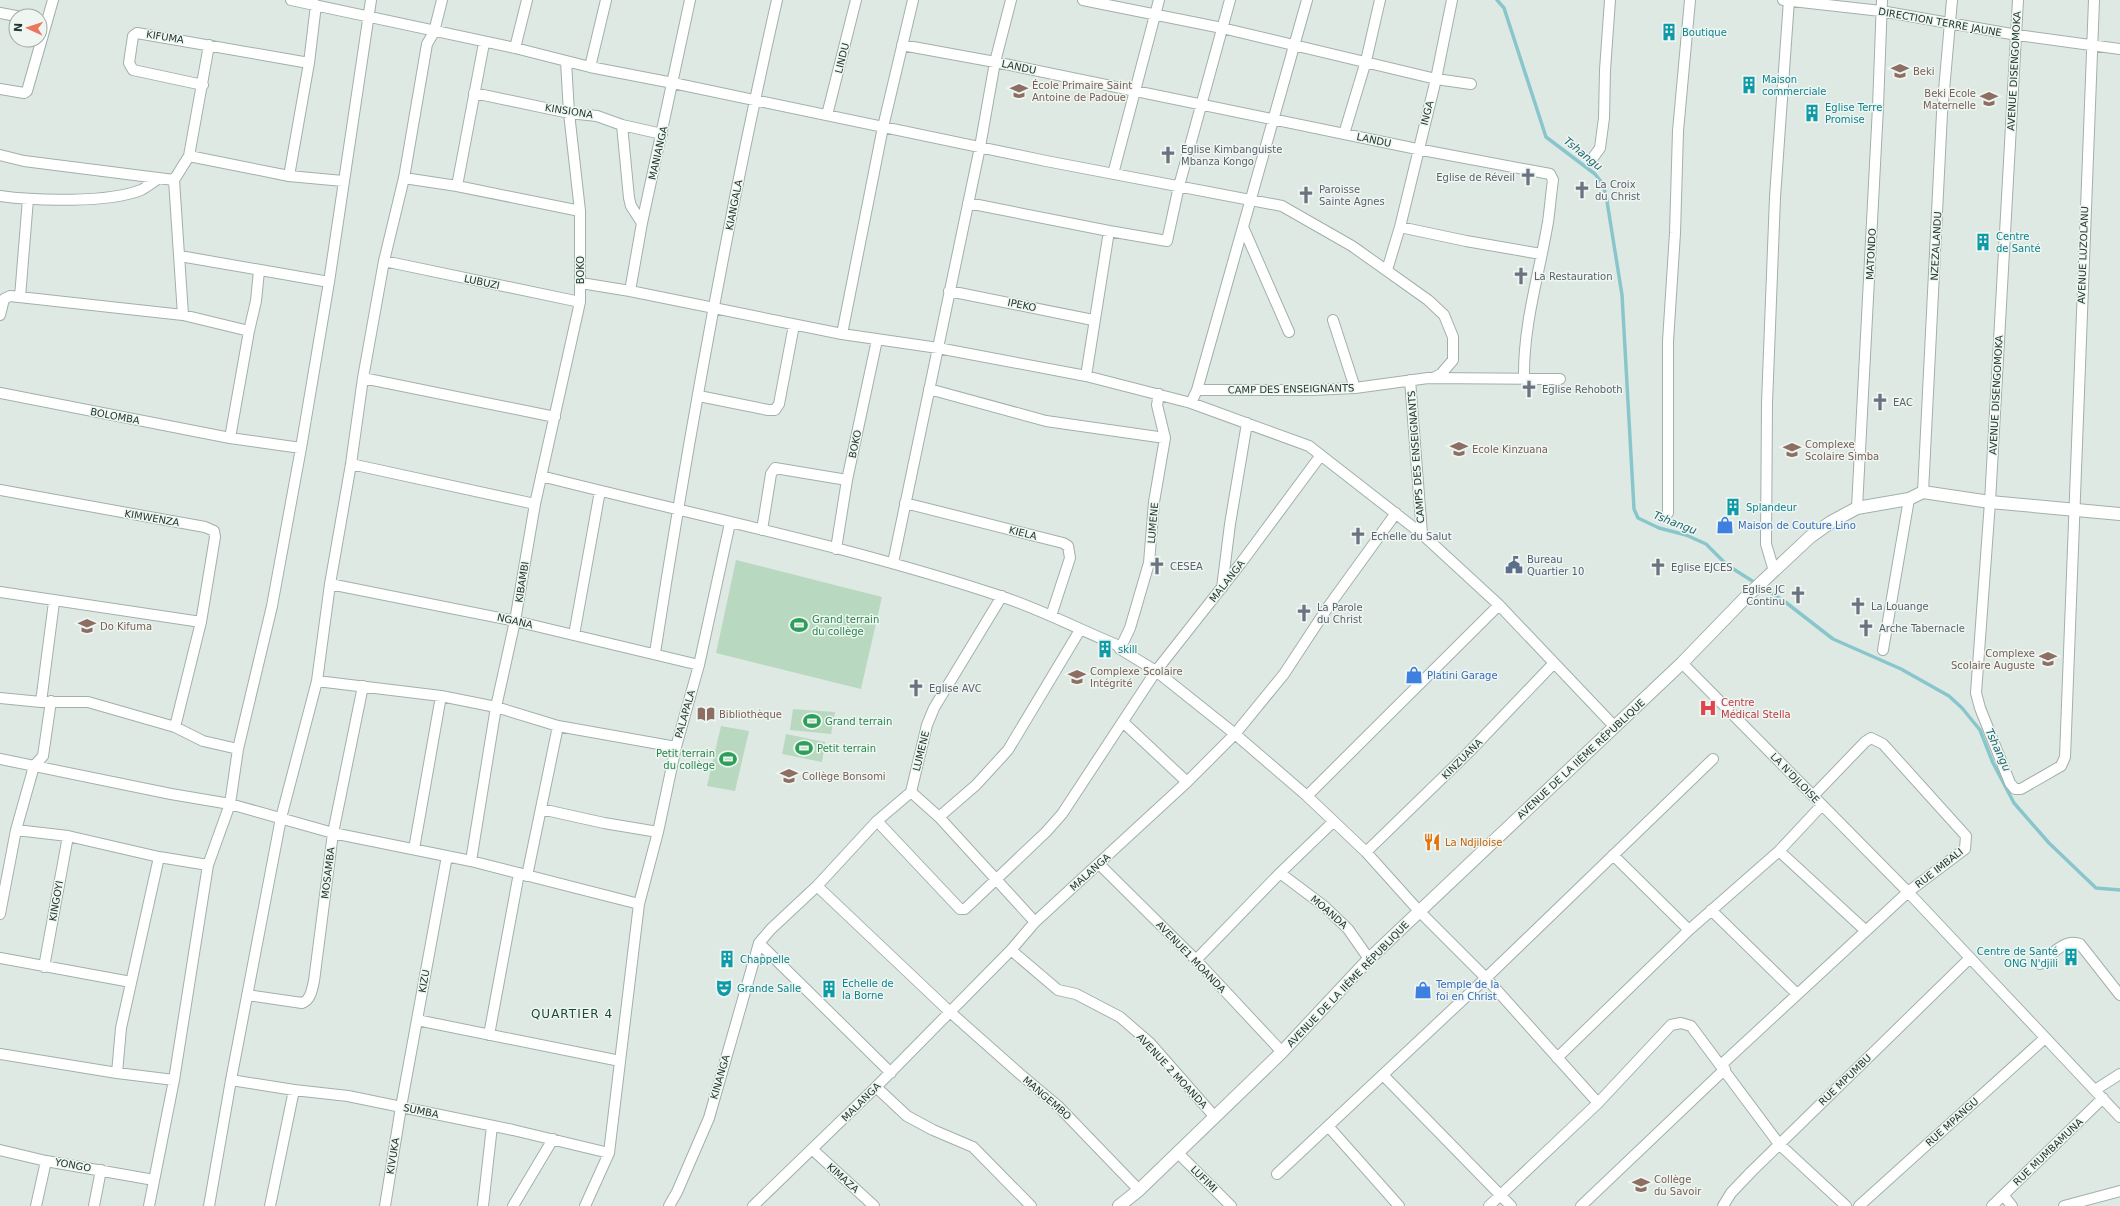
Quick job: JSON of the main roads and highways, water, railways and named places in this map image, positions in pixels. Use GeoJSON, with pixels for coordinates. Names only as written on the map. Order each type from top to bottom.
{"type":"FeatureCollection","features":[{"type":"Feature","properties":{"kind":"waterway","name":"Tshangu"},"geometry":{"type":"LineString","coordinates":[[1497,0],[1504,8],[1546,137],[1595,174],[1602,183],[1606,195],[1622,295],[1634,509],[1638,518],[1659,528],[1686,535],[1706,544],[1727,565],[1784,601],[1833,639],[1901,669],[1949,696],[1962,708],[1980,730],[1993,763],[2014,803],[2049,843],[2096,888],[2120,890]]}},
{"type":"Feature","properties":{"kind":"place","name":"Boutique"},"geometry":{"type":"Point","coordinates":[1669,32]}},
{"type":"Feature","properties":{"kind":"place","name":"Beki"},"geometry":{"type":"Point","coordinates":[1900,71]}},
{"type":"Feature","properties":{"kind":"place","name":"Maison commerciale"},"geometry":{"type":"Point","coordinates":[1749,85]}},
{"type":"Feature","properties":{"kind":"place","name":"École Primaire Saint Antoine de Padoue"},"geometry":{"type":"Point","coordinates":[1019,91]}},
{"type":"Feature","properties":{"kind":"place","name":"Beki Ecole Maternelle"},"geometry":{"type":"Point","coordinates":[1989,99]}},
{"type":"Feature","properties":{"kind":"place","name":"Eglise Terre Promise"},"geometry":{"type":"Point","coordinates":[1812,113]}},
{"type":"Feature","properties":{"kind":"place","name":"Eglise Kimbanguiste Mbanza Kongo"},"geometry":{"type":"Point","coordinates":[1168,155]}},
{"type":"Feature","properties":{"kind":"place","name":"Eglise de Réveil"},"geometry":{"type":"Point","coordinates":[1528,177]}},
{"type":"Feature","properties":{"kind":"place","name":"La Croix du Christ"},"geometry":{"type":"Point","coordinates":[1582,190]}},
{"type":"Feature","properties":{"kind":"place","name":"Paroisse Sainte Agnes"},"geometry":{"type":"Point","coordinates":[1306,195]}},
{"type":"Feature","properties":{"kind":"place","name":"Centre de Santé"},"geometry":{"type":"Point","coordinates":[1983,242]}},
{"type":"Feature","properties":{"kind":"place","name":"La Restauration"},"geometry":{"type":"Point","coordinates":[1521,276]}},
{"type":"Feature","properties":{"kind":"place","name":"Eglise Rehoboth"},"geometry":{"type":"Point","coordinates":[1529,389]}},
{"type":"Feature","properties":{"kind":"place","name":"EAC"},"geometry":{"type":"Point","coordinates":[1880,402]}},
{"type":"Feature","properties":{"kind":"place","name":"Ecole Kinzuana"},"geometry":{"type":"Point","coordinates":[1459,449]}},
{"type":"Feature","properties":{"kind":"place","name":"Complexe Scolaire Simba"},"geometry":{"type":"Point","coordinates":[1792,450]}},
{"type":"Feature","properties":{"kind":"place","name":"Splandeur"},"geometry":{"type":"Point","coordinates":[1733,507]}},
{"type":"Feature","properties":{"kind":"place","name":"Maison de Couture Lino"},"geometry":{"type":"Point","coordinates":[1725,525]}},
{"type":"Feature","properties":{"kind":"place","name":"Echelle du Salut"},"geometry":{"type":"Point","coordinates":[1358,536]}},
{"type":"Feature","properties":{"kind":"place","name":"Bureau Quartier 10"},"geometry":{"type":"Point","coordinates":[1514,565]}},
{"type":"Feature","properties":{"kind":"place","name":"CESEA"},"geometry":{"type":"Point","coordinates":[1157,566]}},
{"type":"Feature","properties":{"kind":"place","name":"Eglise EJCES"},"geometry":{"type":"Point","coordinates":[1658,567]}},
{"type":"Feature","properties":{"kind":"place","name":"Eglise JC Continu"},"geometry":{"type":"Point","coordinates":[1798,595]}},
{"type":"Feature","properties":{"kind":"place","name":"La Louange"},"geometry":{"type":"Point","coordinates":[1858,606]}},
{"type":"Feature","properties":{"kind":"place","name":"La Parole du Christ"},"geometry":{"type":"Point","coordinates":[1304,613]}},
{"type":"Feature","properties":{"kind":"place","name":"Grand terrain du collège"},"geometry":{"type":"Point","coordinates":[799,625]}},
{"type":"Feature","properties":{"kind":"place","name":"Do Kifuma"},"geometry":{"type":"Point","coordinates":[87,626]}},
{"type":"Feature","properties":{"kind":"place","name":"Arche Tabernacle"},"geometry":{"type":"Point","coordinates":[1866,628]}},
{"type":"Feature","properties":{"kind":"place","name":"skill"},"geometry":{"type":"Point","coordinates":[1105,649]}},
{"type":"Feature","properties":{"kind":"place","name":"Complexe Scolaire Auguste"},"geometry":{"type":"Point","coordinates":[2048,659]}},
{"type":"Feature","properties":{"kind":"place","name":"Platini Garage"},"geometry":{"type":"Point","coordinates":[1414,675]}},
{"type":"Feature","properties":{"kind":"place","name":"Complexe Scolaire Intégrité"},"geometry":{"type":"Point","coordinates":[1077,677]}},
{"type":"Feature","properties":{"kind":"place","name":"Eglise AVC"},"geometry":{"type":"Point","coordinates":[916,688]}},
{"type":"Feature","properties":{"kind":"place","name":"Centre Médical Stella"},"geometry":{"type":"Point","coordinates":[1708,708]}},
{"type":"Feature","properties":{"kind":"place","name":"Bibliothèque"},"geometry":{"type":"Point","coordinates":[706,714]}},
{"type":"Feature","properties":{"kind":"place","name":"Grand terrain"},"geometry":{"type":"Point","coordinates":[812,721]}},
{"type":"Feature","properties":{"kind":"place","name":"Petit terrain"},"geometry":{"type":"Point","coordinates":[804,748]}},
{"type":"Feature","properties":{"kind":"place","name":"Petit terrain du collège"},"geometry":{"type":"Point","coordinates":[728,759]}},
{"type":"Feature","properties":{"kind":"place","name":"Collège Bonsomi"},"geometry":{"type":"Point","coordinates":[789,776]}},
{"type":"Feature","properties":{"kind":"place","name":"La Ndjiloise"},"geometry":{"type":"Point","coordinates":[1432,842]}},
{"type":"Feature","properties":{"kind":"place","name":"Centre de Santé ONG N'djili"},"geometry":{"type":"Point","coordinates":[2071,957]}},
{"type":"Feature","properties":{"kind":"place","name":"Chappelle"},"geometry":{"type":"Point","coordinates":[727,959]}},
{"type":"Feature","properties":{"kind":"place","name":"Grande Salle"},"geometry":{"type":"Point","coordinates":[724,988]}},
{"type":"Feature","properties":{"kind":"place","name":"Echelle de la Borne"},"geometry":{"type":"Point","coordinates":[829,989]}},
{"type":"Feature","properties":{"kind":"place","name":"Temple de la foi en Christ"},"geometry":{"type":"Point","coordinates":[1423,990]}},
{"type":"Feature","properties":{"kind":"place","name":"Collège du Savoir"},"geometry":{"type":"Point","coordinates":[1641,1185]}},
{"type":"Feature","properties":{"kind":"district","name":"QUARTIER 4"},"geometry":{"type":"Point","coordinates":[572,1014]}}]}
